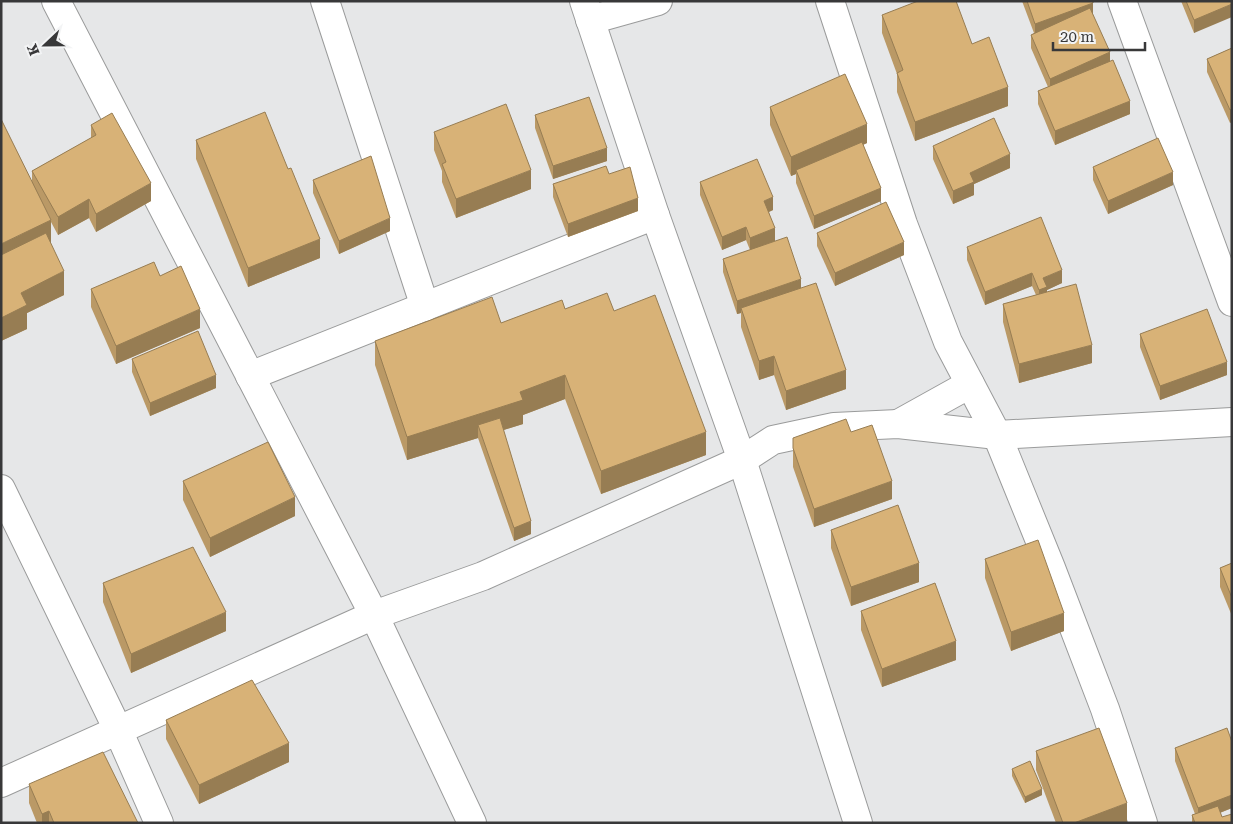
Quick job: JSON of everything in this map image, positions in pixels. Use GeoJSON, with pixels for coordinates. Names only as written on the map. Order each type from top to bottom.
{"type":"FeatureCollection","features":[{"type":"Feature","properties":{"kind":"street"},"geometry":{"type":"LineString","coordinates":[[56,1],[374,615],[472,823]]}},
{"type":"Feature","properties":{"kind":"street"},"geometry":{"type":"LineString","coordinates":[[325,1],[425,307]]}},
{"type":"Feature","properties":{"kind":"street"},"geometry":{"type":"LineString","coordinates":[[658,1],[587,11],[655,215],[742,460],[858,823]]}},
{"type":"Feature","properties":{"kind":"street"},"geometry":{"type":"LineString","coordinates":[[830,1],[903,224],[948,342],[998,435],[1105,709],[1143,823]]}},
{"type":"Feature","properties":{"kind":"street"},"geometry":{"type":"LineString","coordinates":[[1122,1],[1232,302]]}},
{"type":"Feature","properties":{"kind":"street"},"geometry":{"type":"LineString","coordinates":[[250,376],[655,215]]}},
{"type":"Feature","properties":{"kind":"street"},"geometry":{"type":"LineString","coordinates":[[898,424],[970,384]]}},
{"type":"Feature","properties":{"kind":"street"},"geometry":{"type":"LineString","coordinates":[[1,783],[374,615],[483,576],[742,460],[773,440],[834,427],[898,424],[998,435],[1232,422]]}},
{"type":"Feature","properties":{"kind":"street"},"geometry":{"type":"LineString","coordinates":[[1,489],[118,730],[159,823]]}},
{"type":"Feature","properties":{"kind":"building"},"geometry":{"type":"Polygon","coordinates":[[[918,1],[956,1],[972,44],[989,37],[1008,87],[915,122],[897,73],[903,70],[882,15],[918,1]]]}},
{"type":"Feature","properties":{"kind":"building"},"geometry":{"type":"Polygon","coordinates":[[[1027,1],[1093,1],[1093,3],[1035,24],[1027,1]]]}},
{"type":"Feature","properties":{"kind":"building"},"geometry":{"type":"Polygon","coordinates":[[[1186,1],[1232,1],[1232,4],[1194,20],[1186,1]]]}},
{"type":"Feature","properties":{"kind":"building"},"geometry":{"type":"Polygon","coordinates":[[[1090,8],[1110,52],[1050,79],[1031,35],[1090,8]]]}},
{"type":"Feature","properties":{"kind":"building"},"geometry":{"type":"Polygon","coordinates":[[[1232,48],[1232,109],[1230,110],[1207,59],[1232,48]]]}},
{"type":"Feature","properties":{"kind":"building"},"geometry":{"type":"Polygon","coordinates":[[[1113,60],[1130,101],[1055,131],[1038,91],[1113,60]]]}},
{"type":"Feature","properties":{"kind":"building"},"geometry":{"type":"Polygon","coordinates":[[[845,74],[867,124],[791,157],[770,107],[845,74]]]}},
{"type":"Feature","properties":{"kind":"building"},"geometry":{"type":"Polygon","coordinates":[[[589,97],[607,148],[553,166],[535,115],[589,97]]]}},
{"type":"Feature","properties":{"kind":"building"},"geometry":{"type":"Polygon","coordinates":[[[506,104],[531,170],[456,199],[442,164],[446,162],[434,132],[506,104]]]}},
{"type":"Feature","properties":{"kind":"building"},"geometry":{"type":"Polygon","coordinates":[[[265,112],[288,169],[291,168],[320,239],[248,268],[196,140],[265,112]]]}},
{"type":"Feature","properties":{"kind":"building"},"geometry":{"type":"Polygon","coordinates":[[[112,113],[151,183],[96,214],[89,199],[58,217],[32,171],[96,135],[91,125],[112,113]]]}},
{"type":"Feature","properties":{"kind":"building"},"geometry":{"type":"Polygon","coordinates":[[[994,118],[1010,154],[970,173],[974,182],[953,191],[933,146],[994,118]]]}},
{"type":"Feature","properties":{"kind":"building"},"geometry":{"type":"Polygon","coordinates":[[[1,119],[51,220],[1,244],[1,119]]]}},
{"type":"Feature","properties":{"kind":"building"},"geometry":{"type":"Polygon","coordinates":[[[1158,138],[1173,172],[1108,201],[1093,167],[1158,138]]]}},
{"type":"Feature","properties":{"kind":"building"},"geometry":{"type":"Polygon","coordinates":[[[862,142],[881,188],[814,216],[796,170],[862,142]]]}},
{"type":"Feature","properties":{"kind":"building"},"geometry":{"type":"Polygon","coordinates":[[[371,156],[390,218],[339,241],[313,180],[371,156]]]}},
{"type":"Feature","properties":{"kind":"building"},"geometry":{"type":"Polygon","coordinates":[[[757,159],[773,197],[764,201],[775,228],[750,238],[746,227],[722,237],[700,182],[757,159]]]}},
{"type":"Feature","properties":{"kind":"building"},"geometry":{"type":"Polygon","coordinates":[[[606,166],[609,174],[630,167],[638,198],[568,224],[553,184],[606,166]]]}},
{"type":"Feature","properties":{"kind":"building"},"geometry":{"type":"Polygon","coordinates":[[[886,202],[904,242],[835,273],[817,233],[886,202]]]}},
{"type":"Feature","properties":{"kind":"building"},"geometry":{"type":"Polygon","coordinates":[[[1041,217],[1062,270],[1043,278],[1047,287],[1039,290],[1032,273],[985,292],[967,247],[1041,217]]]}},
{"type":"Feature","properties":{"kind":"building"},"geometry":{"type":"Polygon","coordinates":[[[46,233],[64,271],[21,293],[27,305],[1,318],[1,255],[46,233]]]}},
{"type":"Feature","properties":{"kind":"building"},"geometry":{"type":"Polygon","coordinates":[[[787,237],[801,279],[737,301],[723,259],[787,237]]]}},
{"type":"Feature","properties":{"kind":"building"},"geometry":{"type":"Polygon","coordinates":[[[154,262],[160,276],[181,266],[200,309],[116,346],[91,289],[154,262]]]}},
{"type":"Feature","properties":{"kind":"building"},"geometry":{"type":"Polygon","coordinates":[[[816,283],[846,370],[786,391],[774,356],[759,361],[741,308],[816,283]]]}},
{"type":"Feature","properties":{"kind":"building"},"geometry":{"type":"Polygon","coordinates":[[[1076,284],[1092,345],[1019,364],[1003,304],[1076,284]]]}},
{"type":"Feature","properties":{"kind":"building"},"geometry":{"type":"Polygon","coordinates":[[[607,293],[614,311],[655,295],[706,432],[601,471],[565,375],[520,392],[523,400],[407,437],[375,341],[492,297],[501,323],[562,300],[565,309],[607,293]]]}},
{"type":"Feature","properties":{"kind":"building"},"geometry":{"type":"Polygon","coordinates":[[[1207,309],[1227,362],[1160,386],[1140,334],[1207,309]]]}},
{"type":"Feature","properties":{"kind":"building"},"geometry":{"type":"Polygon","coordinates":[[[198,331],[216,375],[150,403],[132,359],[198,331]]]}},
{"type":"Feature","properties":{"kind":"building"},"geometry":{"type":"Polygon","coordinates":[[[500,418],[531,521],[514,528],[478,425],[500,418]]]}},
{"type":"Feature","properties":{"kind":"building"},"geometry":{"type":"Polygon","coordinates":[[[846,419],[851,432],[872,425],[892,481],[814,509],[793,448],[793,438],[846,419]]]}},
{"type":"Feature","properties":{"kind":"building"},"geometry":{"type":"Polygon","coordinates":[[[268,442],[295,497],[210,538],[183,481],[268,442]]]}},
{"type":"Feature","properties":{"kind":"building"},"geometry":{"type":"Polygon","coordinates":[[[898,505],[919,563],[851,587],[831,530],[898,505]]]}},
{"type":"Feature","properties":{"kind":"building"},"geometry":{"type":"Polygon","coordinates":[[[1038,540],[1064,613],[1011,632],[985,559],[1038,540]]]}},
{"type":"Feature","properties":{"kind":"building"},"geometry":{"type":"Polygon","coordinates":[[[193,547],[226,612],[131,654],[103,583],[193,547]]]}},
{"type":"Feature","properties":{"kind":"building"},"geometry":{"type":"Polygon","coordinates":[[[1232,563],[1232,598],[1220,568],[1232,563]]]}},
{"type":"Feature","properties":{"kind":"building"},"geometry":{"type":"Polygon","coordinates":[[[935,583],[956,641],[882,669],[861,611],[935,583]]]}},
{"type":"Feature","properties":{"kind":"building"},"geometry":{"type":"Polygon","coordinates":[[[252,680],[289,743],[199,785],[166,720],[252,680]]]}},
{"type":"Feature","properties":{"kind":"building"},"geometry":{"type":"Polygon","coordinates":[[[1099,728],[1127,803],[1074,823],[1063,823],[1036,751],[1099,728]]]}},
{"type":"Feature","properties":{"kind":"building"},"geometry":{"type":"Polygon","coordinates":[[[1227,728],[1232,742],[1232,795],[1198,808],[1175,748],[1227,728]]]}},
{"type":"Feature","properties":{"kind":"building"},"geometry":{"type":"Polygon","coordinates":[[[103,752],[138,823],[54,823],[49,811],[42,814],[29,784],[103,752]]]}},
{"type":"Feature","properties":{"kind":"building"},"geometry":{"type":"Polygon","coordinates":[[[1030,761],[1042,789],[1025,797],[1012,769],[1030,761]]]}},
{"type":"Feature","properties":{"kind":"building"},"geometry":{"type":"Polygon","coordinates":[[[1218,806],[1222,817],[1232,814],[1232,823],[1195,823],[1192,815],[1218,806]]]}}]}
